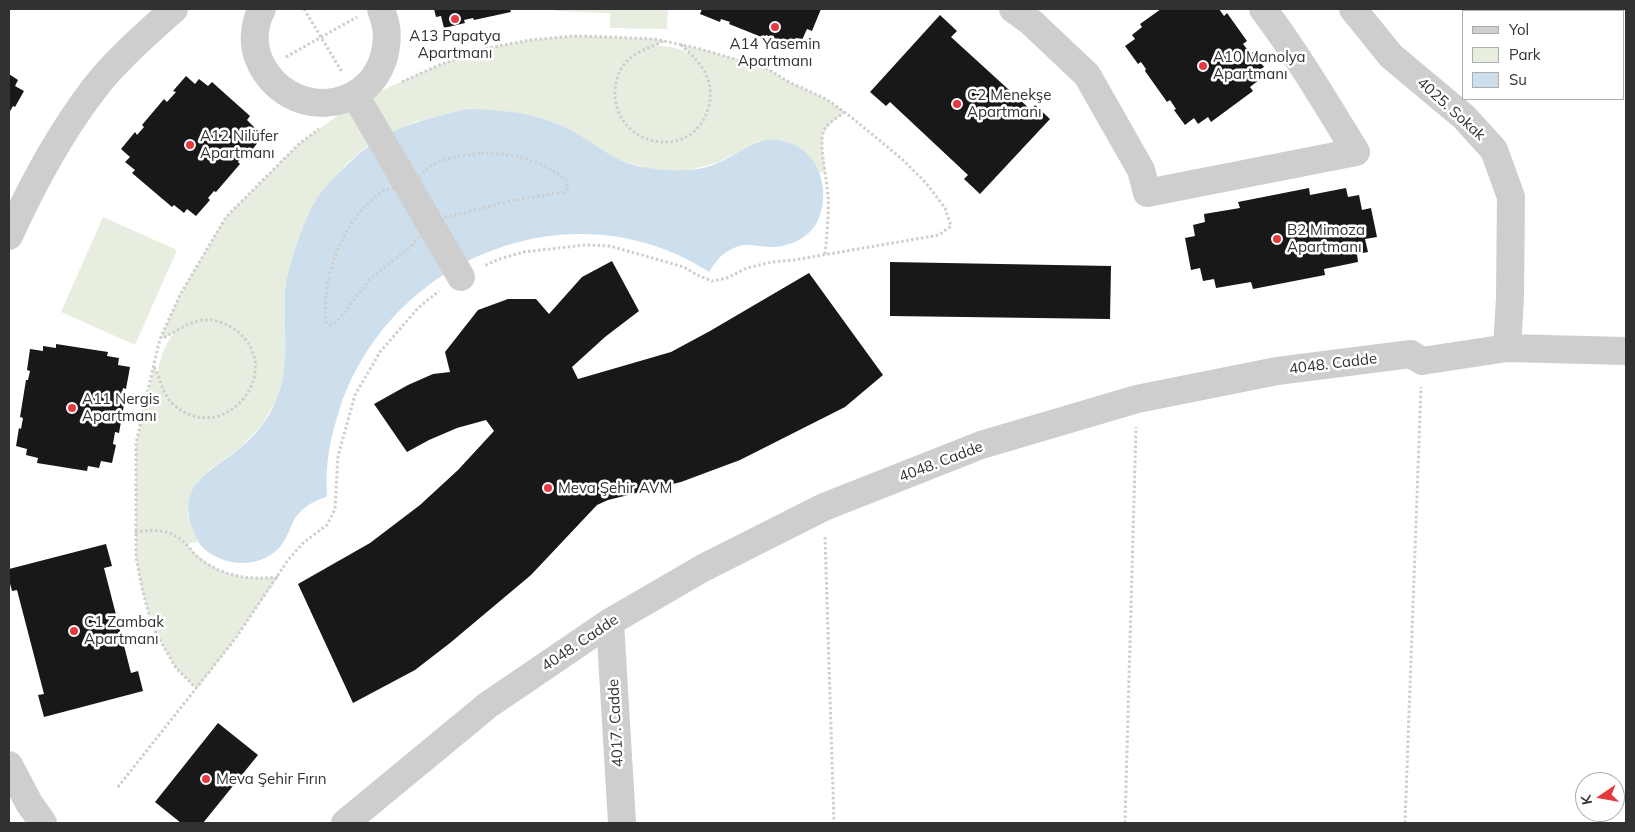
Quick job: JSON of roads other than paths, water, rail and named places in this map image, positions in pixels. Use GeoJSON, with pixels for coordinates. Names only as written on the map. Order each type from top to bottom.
{"type":"FeatureCollection","features":[{"type":"Feature","properties":{"kind":"street"},"geometry":{"type":"LineString","coordinates":[[9,236],[56,145],[94,89],[135,44],[174,9]]}},
{"type":"Feature","properties":{"kind":"street"},"geometry":{"type":"LineString","coordinates":[[262,9],[257,18],[254,38],[258,58],[267,76],[281,90],[298,100],[317,103],[336,102],[354,94],[370,82],[381,66],[386,47],[387,28],[372,11]]}},
{"type":"Feature","properties":{"kind":"street"},"geometry":{"type":"LineString","coordinates":[[1013,9],[1031,22],[1087,75],[1142,170],[1147,193],[1356,152],[1314,83],[1263,9]]}},
{"type":"Feature","properties":{"kind":"street","name":"4025. Sokak"},"geometry":{"type":"LineString","coordinates":[[1353,9],[1391,56],[1464,117],[1494,150],[1511,197],[1510,298],[1507,348]]}},
{"type":"Feature","properties":{"kind":"street"},"geometry":{"type":"LineString","coordinates":[[354,94],[459,274]]}},
{"type":"Feature","properties":{"kind":"street","name":"4048. Cadde"},"geometry":{"type":"LineString","coordinates":[[345,823],[488,705],[610,622],[703,568],[824,508],[981,445],[1137,399],[1277,371],[1411,354],[1422,360],[1507,348],[1626,351]]}},
{"type":"Feature","properties":{"kind":"street","name":"4017. Cadde"},"geometry":{"type":"LineString","coordinates":[[610,622],[622,823]]}},
{"type":"Feature","properties":{"kind":"street"},"geometry":{"type":"LineString","coordinates":[[9,765],[29,803],[43,823]]}},
{"type":"Feature","properties":{"kind":"water"},"geometry":{"type":"Polygon","coordinates":[[[468,109],[505,111],[540,118],[571,130],[622,161],[641,167],[661,170],[700,169],[718,163],[762,141],[781,141],[792,144],[810,156],[816,165],[823,186],[822,208],[812,230],[801,239],[781,246],[741,245],[726,252],[709,272],[656,246],[601,235],[546,237],[492,250],[443,275],[400,311],[365,355],[340,408],[333,430],[328,462],[327,497],[317,500],[304,508],[294,520],[280,547],[264,558],[247,563],[237,563],[207,552],[201,546],[192,527],[189,499],[193,489],[200,480],[251,438],[261,427],[273,407],[284,372],[284,303],[286,282],[298,240],[314,203],[345,167],[382,137],[413,123],[468,109]]]}},
{"type":"Feature","properties":{"kind":"place","name":"A13 Papatya Apartmanı"},"geometry":{"type":"Point","coordinates":[455,19]}},
{"type":"Feature","properties":{"kind":"place","name":"A14 Yasemin Apartmanı"},"geometry":{"type":"Point","coordinates":[775,27]}},
{"type":"Feature","properties":{"kind":"place","name":"A10 Manolya Apartmanı"},"geometry":{"type":"Point","coordinates":[1203,66]}},
{"type":"Feature","properties":{"kind":"place","name":"C2 Menekşe Apartmanı"},"geometry":{"type":"Point","coordinates":[957,104]}},
{"type":"Feature","properties":{"kind":"place","name":"A12 Nilüfer Apartmanı"},"geometry":{"type":"Point","coordinates":[190,145]}},
{"type":"Feature","properties":{"kind":"place","name":"B2 Mimoza Apartmanı"},"geometry":{"type":"Point","coordinates":[1277,239]}},
{"type":"Feature","properties":{"kind":"place","name":"A11 Nergis Apartmanı"},"geometry":{"type":"Point","coordinates":[72,408]}},
{"type":"Feature","properties":{"kind":"place","name":"Meva Şehir AVM"},"geometry":{"type":"Point","coordinates":[548,488]}},
{"type":"Feature","properties":{"kind":"place","name":"C1 Zambak Apartmanı"},"geometry":{"type":"Point","coordinates":[74,631]}},
{"type":"Feature","properties":{"kind":"place","name":"Meva Şehir Fırın"},"geometry":{"type":"Point","coordinates":[206,779]}}]}
